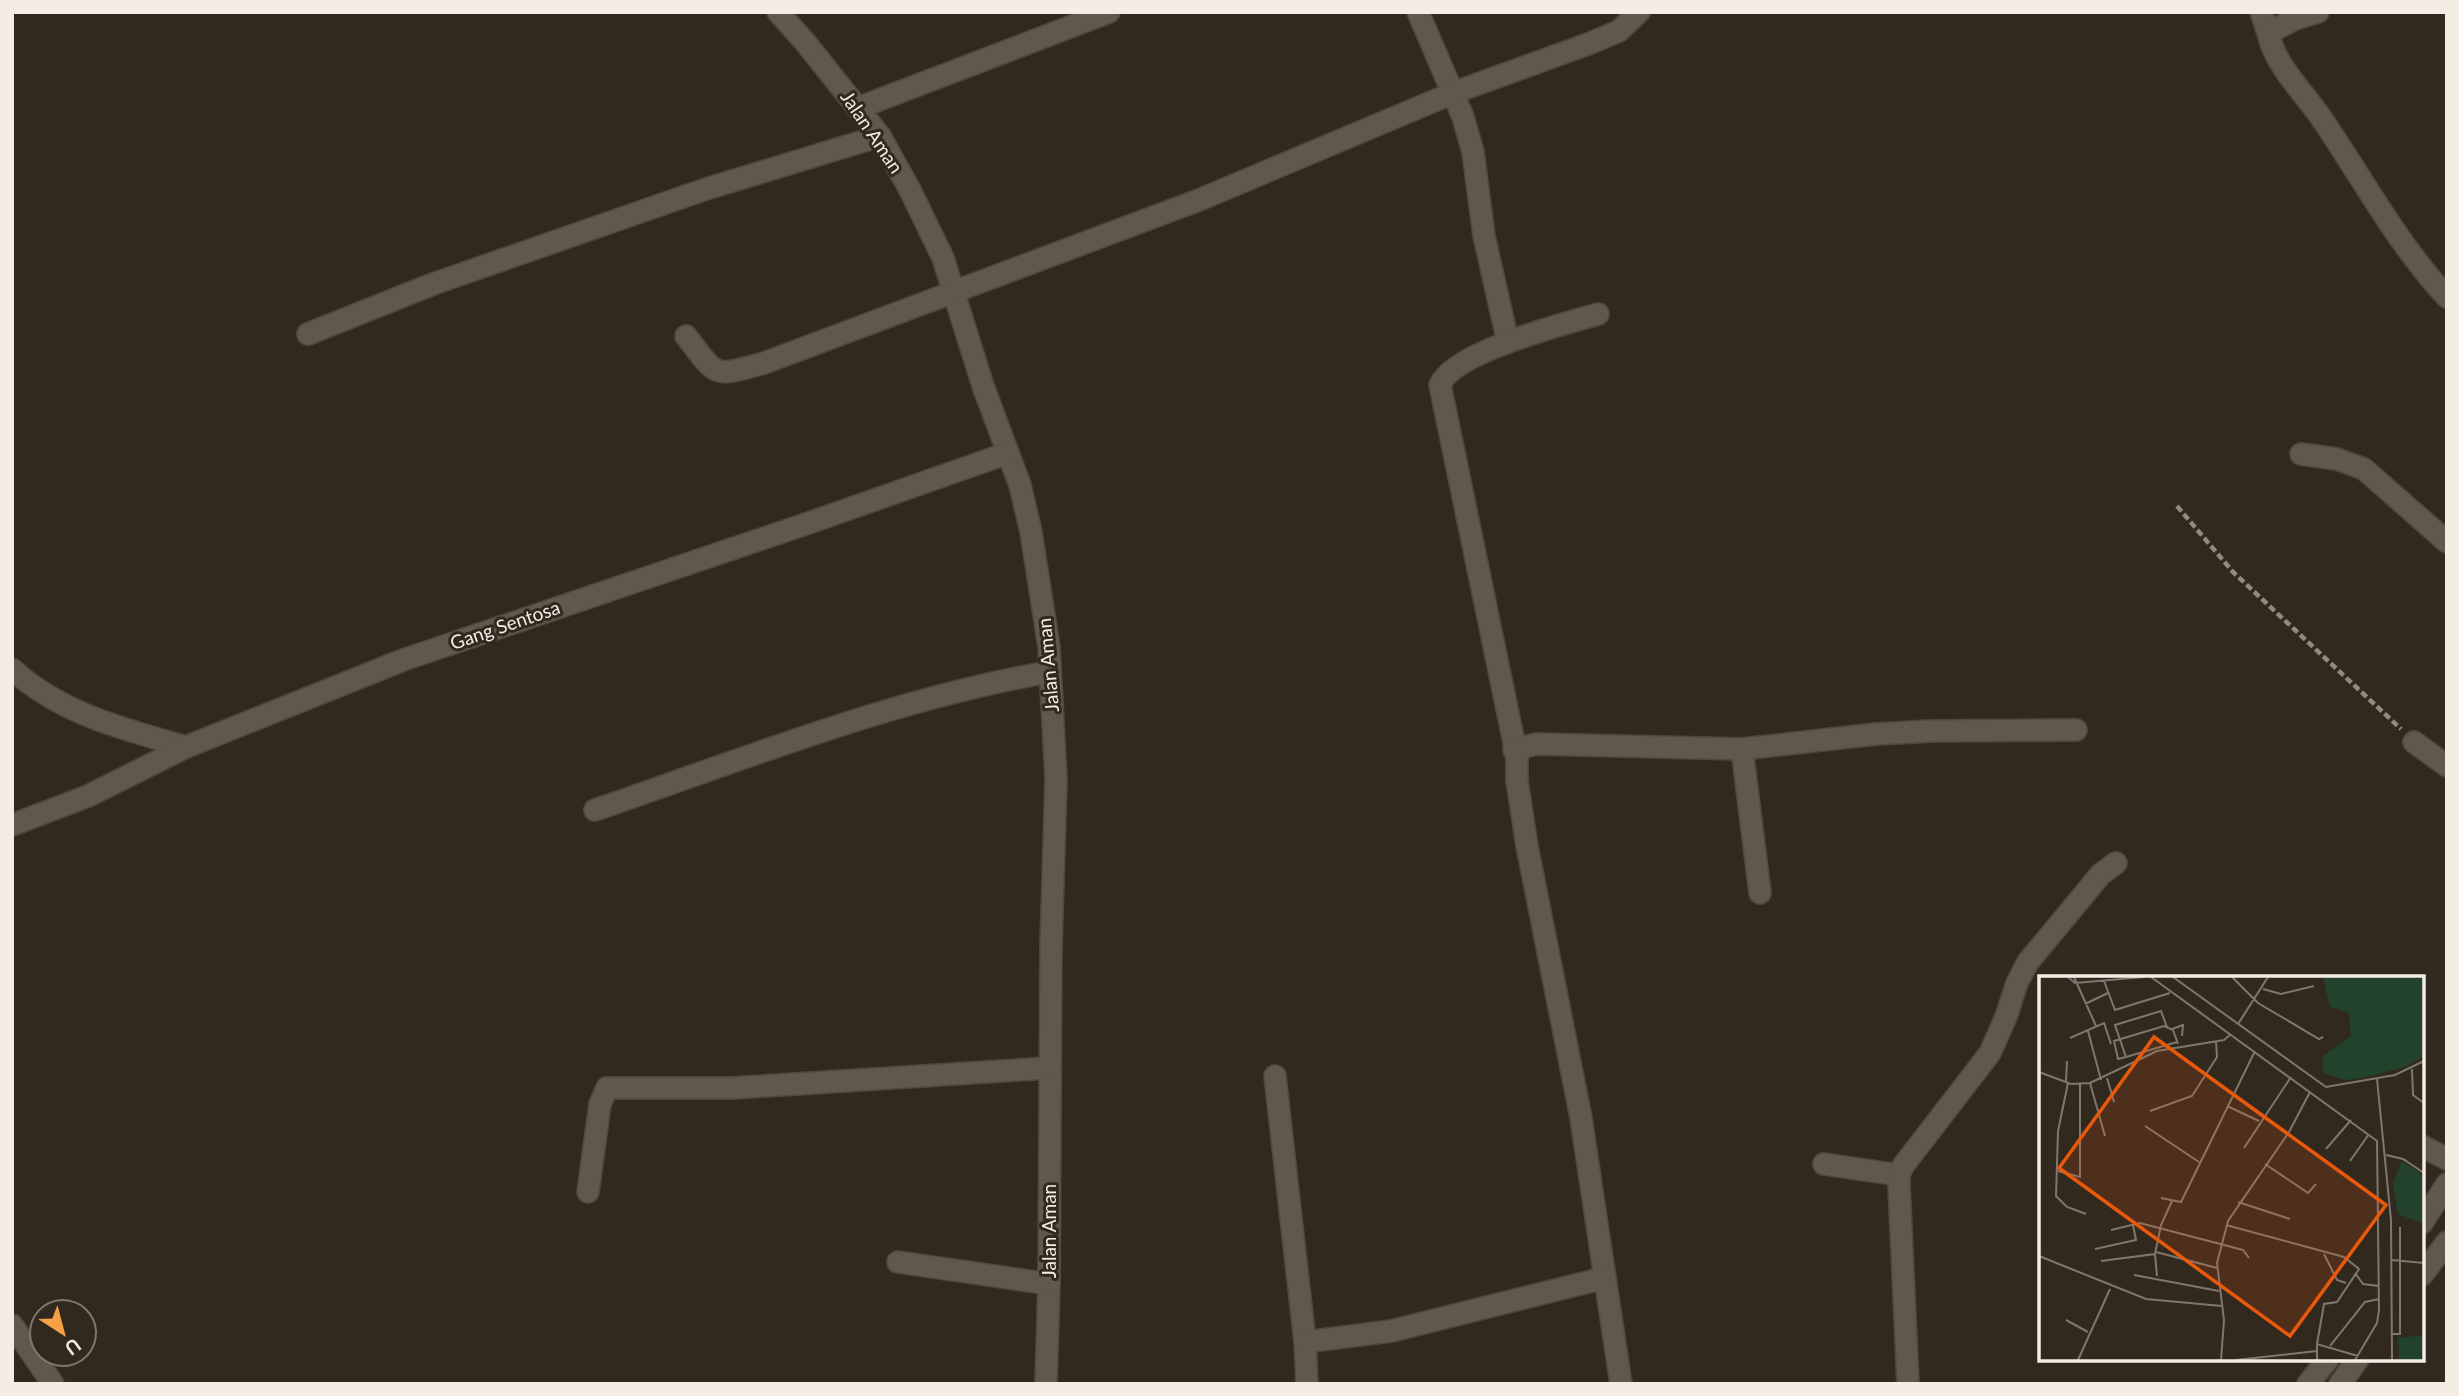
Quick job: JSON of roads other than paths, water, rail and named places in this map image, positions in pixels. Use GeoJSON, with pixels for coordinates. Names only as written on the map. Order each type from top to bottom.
{"type":"FeatureCollection","features":[{"type":"Feature","properties":{"kind":"street","name":"Jalan Aman"},"geometry":{"type":"LineString","coordinates":[[778,12],[880,136],[910,190],[943,258],[982,386],[1020,485],[1031,532],[1049,647],[1056,779],[1049,1068],[1046,1384]]}},
{"type":"Feature","properties":{"kind":"street"},"geometry":{"type":"LineString","coordinates":[[859,108],[1109,12]]}},
{"type":"Feature","properties":{"kind":"street"},"geometry":{"type":"LineString","coordinates":[[1418,12],[1463,117],[1473,152],[1484,236],[1508,342]]}},
{"type":"Feature","properties":{"kind":"street"},"geometry":{"type":"LineString","coordinates":[[686,336],[708,365],[716,371],[730,372],[764,363],[1199,200],[1453,93],[1588,44],[1619,31],[1639,12]]}},
{"type":"Feature","properties":{"kind":"street"},"geometry":{"type":"LineString","coordinates":[[2261,12],[2280,64],[2323,120],[2429,278],[2447,297]]}},
{"type":"Feature","properties":{"kind":"street"},"geometry":{"type":"LineString","coordinates":[[2267,33],[2295,19],[2318,12]]}},
{"type":"Feature","properties":{"kind":"street"},"geometry":{"type":"LineString","coordinates":[[308,334],[433,285],[706,189],[880,136]]}},
{"type":"Feature","properties":{"kind":"street"},"geometry":{"type":"LineString","coordinates":[[1598,314],[1508,342],[1481,354],[1446,374],[1440,385],[1517,757],[1517,781],[1535,892],[1581,1118],[1621,1384]]}},
{"type":"Feature","properties":{"kind":"street","name":"Gang Sentosa"},"geometry":{"type":"LineString","coordinates":[[12,825],[88,796],[186,747],[403,660],[1008,453]]}},
{"type":"Feature","properties":{"kind":"street"},"geometry":{"type":"LineString","coordinates":[[2301,454],[2337,459],[2364,469],[2447,542]]}},
{"type":"Feature","properties":{"kind":"street"},"geometry":{"type":"LineString","coordinates":[[12,669],[33,686],[80,713],[109,725],[186,747]]}},
{"type":"Feature","properties":{"kind":"street"},"geometry":{"type":"LineString","coordinates":[[595,810],[757,753],[904,706],[1004,680],[1049,672]]}},
{"type":"Feature","properties":{"kind":"street"},"geometry":{"type":"LineString","coordinates":[[1514,750],[1536,744],[1742,748],[1890,733],[2076,730]]}},
{"type":"Feature","properties":{"kind":"street"},"geometry":{"type":"LineString","coordinates":[[2414,742],[2447,766]]}},
{"type":"Feature","properties":{"kind":"street"},"geometry":{"type":"LineString","coordinates":[[1742,748],[1760,893]]}},
{"type":"Feature","properties":{"kind":"street"},"geometry":{"type":"LineString","coordinates":[[1908,1384],[1899,1175],[1903,1166],[1990,1053],[2028,962],[2101,874],[2116,863]]}},
{"type":"Feature","properties":{"kind":"street"},"geometry":{"type":"LineString","coordinates":[[588,1192],[600,1104],[607,1088],[732,1088],[1049,1068]]}},
{"type":"Feature","properties":{"kind":"street"},"geometry":{"type":"LineString","coordinates":[[1275,1076],[1305,1342],[1307,1384]]}},
{"type":"Feature","properties":{"kind":"street"},"geometry":{"type":"LineString","coordinates":[[2424,1147],[2447,1159]]}},
{"type":"Feature","properties":{"kind":"street"},"geometry":{"type":"LineString","coordinates":[[1824,1164],[1899,1175]]}},
{"type":"Feature","properties":{"kind":"street"},"geometry":{"type":"LineString","coordinates":[[2424,1220],[2447,1184]]}},
{"type":"Feature","properties":{"kind":"street"},"geometry":{"type":"LineString","coordinates":[[2424,1272],[2447,1242]]}},
{"type":"Feature","properties":{"kind":"street"},"geometry":{"type":"LineString","coordinates":[[898,1262],[1049,1284]]}},
{"type":"Feature","properties":{"kind":"street"},"geometry":{"type":"LineString","coordinates":[[1305,1342],[1391,1331],[1604,1279]]}},
{"type":"Feature","properties":{"kind":"street"},"geometry":{"type":"LineString","coordinates":[[12,1325],[53,1384]]}},
{"type":"Feature","properties":{"kind":"street"},"geometry":{"type":"LineString","coordinates":[[2308,1384],[2326,1361]]}},
{"type":"Feature","properties":{"kind":"street"},"geometry":{"type":"LineString","coordinates":[[2340,1384],[2357,1361]]}}]}
